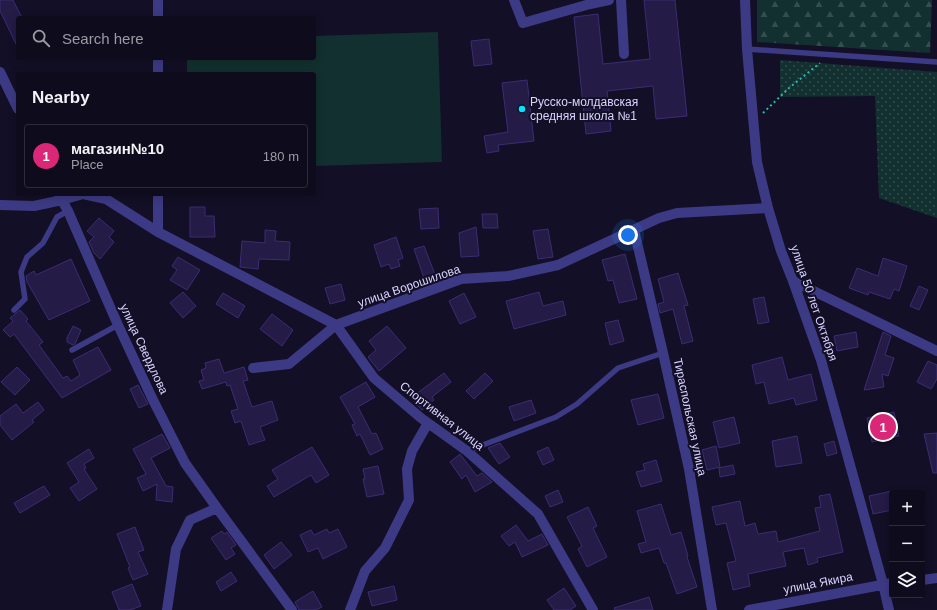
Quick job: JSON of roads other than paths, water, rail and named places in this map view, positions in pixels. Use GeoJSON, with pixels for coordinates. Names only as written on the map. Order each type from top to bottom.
{"type":"FeatureCollection","features":[{"type":"Feature","properties":{"kind":"street"},"geometry":{"type":"LineString","coordinates":[[158,0],[158,16]]}},
{"type":"Feature","properties":{"kind":"street"},"geometry":{"type":"LineString","coordinates":[[514,0],[523,23],[609,0]]}},
{"type":"Feature","properties":{"kind":"street"},"geometry":{"type":"LineString","coordinates":[[621,0],[624,54]]}},
{"type":"Feature","properties":{"kind":"street","name":"улица 50 лет Октября"},"geometry":{"type":"LineString","coordinates":[[745,0],[747,49],[758,162],[768,208],[781,251],[820,360],[888,583],[889,610]]}},
{"type":"Feature","properties":{"kind":"street"},"geometry":{"type":"LineString","coordinates":[[158,60],[158,72]]}},
{"type":"Feature","properties":{"kind":"street"},"geometry":{"type":"LineString","coordinates":[[0,72],[16,105]]}},
{"type":"Feature","properties":{"kind":"street","name":"Спортивная улица"},"geometry":{"type":"LineString","coordinates":[[92,196],[106,199],[158,232],[336,325],[374,378],[428,423],[467,451],[538,514],[593,610]]}},
{"type":"Feature","properties":{"kind":"street"},"geometry":{"type":"LineString","coordinates":[[158,196],[158,232]]}},
{"type":"Feature","properties":{"kind":"street","name":"Спортивная улица"},"geometry":{"type":"LineString","coordinates":[[0,206],[34,206],[60,197]]}},
{"type":"Feature","properties":{"kind":"street","name":"улица Свердлова"},"geometry":{"type":"LineString","coordinates":[[60,197],[68,211],[152,398],[185,463],[292,610]]}},
{"type":"Feature","properties":{"kind":"street","name":"улица Ворошилова"},"geometry":{"type":"LineString","coordinates":[[253,368],[289,364],[336,325],[461,279],[508,276],[558,265],[659,218],[677,213],[768,208]]}},
{"type":"Feature","properties":{"kind":"street","name":"Тираспольская улица"},"geometry":{"type":"LineString","coordinates":[[634,230],[689,469],[712,610]]}},
{"type":"Feature","properties":{"kind":"street"},"geometry":{"type":"LineString","coordinates":[[793,281],[937,351]]}},
{"type":"Feature","properties":{"kind":"street"},"geometry":{"type":"LineString","coordinates":[[350,610],[365,571],[385,548],[409,500],[407,469],[412,451],[428,423]]}},
{"type":"Feature","properties":{"kind":"street"},"geometry":{"type":"LineString","coordinates":[[167,610],[176,549],[190,520],[217,508]]}},
{"type":"Feature","properties":{"kind":"street"},"geometry":{"type":"LineString","coordinates":[[925,580],[937,578]]}},
{"type":"Feature","properties":{"kind":"street","name":"улица Якира"},"geometry":{"type":"LineString","coordinates":[[749,610],[888,583]]}},
{"type":"Feature","properties":{"kind":"lane"},"geometry":{"type":"LineString","coordinates":[[747,49],[937,62]]}},
{"type":"Feature","properties":{"kind":"lane"},"geometry":{"type":"LineString","coordinates":[[14,310],[25,299],[21,272],[27,257],[43,243],[57,217],[68,211]]}},
{"type":"Feature","properties":{"kind":"lane"},"geometry":{"type":"LineString","coordinates":[[72,350],[118,325]]}},
{"type":"Feature","properties":{"kind":"lane"},"geometry":{"type":"LineString","coordinates":[[467,451],[556,417],[577,404],[618,368],[663,353]]}},
{"type":"Feature","properties":{"kind":"place","name":"Русско-молдавская средняя школа №1"},"geometry":{"type":"Point","coordinates":[522,109]}},
{"type":"Feature","properties":{"kind":"place","name":"магазин№10"},"geometry":{"type":"Point","coordinates":[883,427]}}]}
